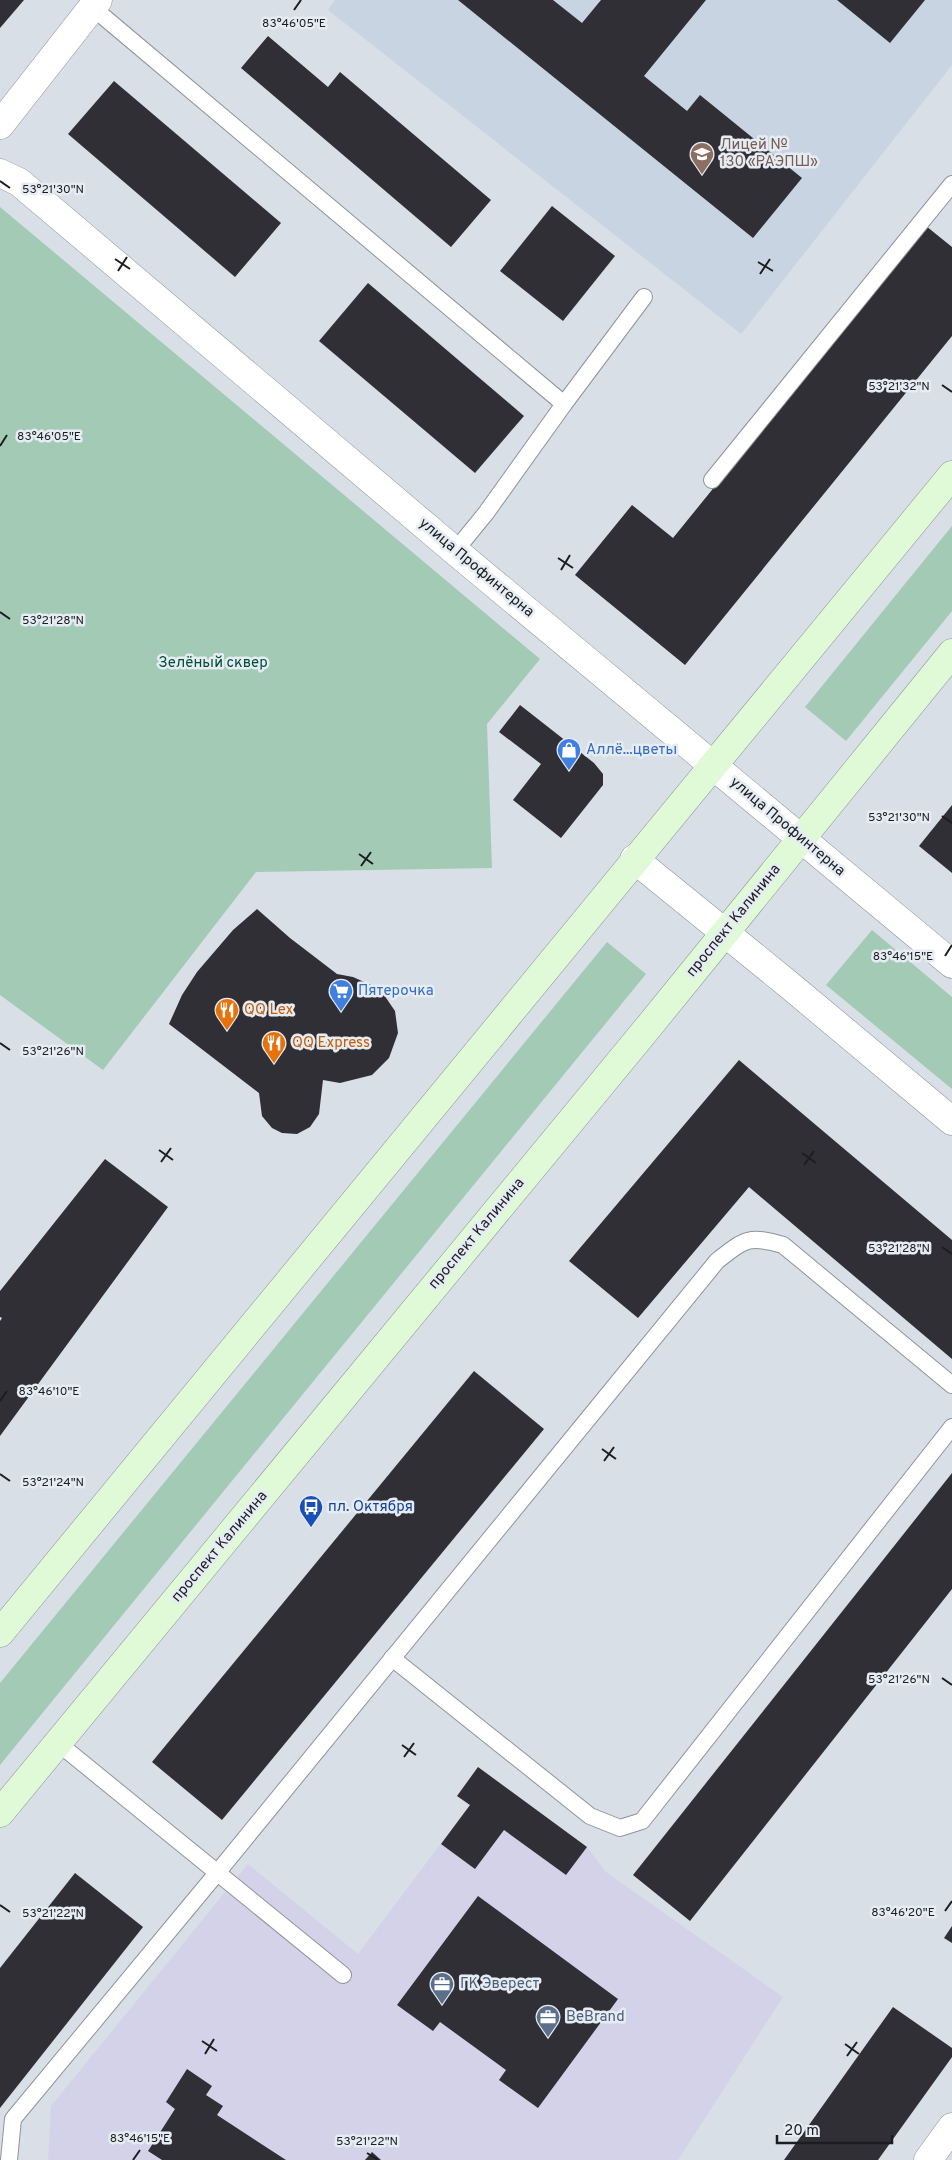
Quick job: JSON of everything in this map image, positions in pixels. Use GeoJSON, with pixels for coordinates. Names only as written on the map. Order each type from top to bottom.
{"type":"FeatureCollection","features":[{"type":"Feature","properties":{"kind":"main road"},"geometry":{"type":"LineString","coordinates":[[0,1633],[952,474]]}},
{"type":"Feature","properties":{"kind":"main road","name":"проспект Калинина"},"geometry":{"type":"LineString","coordinates":[[0,1813],[640,1038],[723,933],[952,653]]}},
{"type":"Feature","properties":{"kind":"street"},"geometry":{"type":"LineString","coordinates":[[0,124],[95,4]]}},
{"type":"Feature","properties":{"kind":"street","name":"улица Профинтерна"},"geometry":{"type":"LineString","coordinates":[[0,173],[19,182],[455,551],[952,964]]}},
{"type":"Feature","properties":{"kind":"street"},"geometry":{"type":"LineString","coordinates":[[634,859],[952,1121]]}},
{"type":"Feature","properties":{"kind":"street"},"geometry":{"type":"LineString","coordinates":[[928,2160],[952,2127]]}},
{"type":"Feature","properties":{"kind":"lane"},"geometry":{"type":"LineString","coordinates":[[95,4],[564,404]]}},
{"type":"Feature","properties":{"kind":"lane"},"geometry":{"type":"LineString","coordinates":[[712,480],[952,184]]}},
{"type":"Feature","properties":{"kind":"lane"},"geometry":{"type":"LineString","coordinates":[[455,551],[486,513],[644,297]]}},
{"type":"Feature","properties":{"kind":"lane"},"geometry":{"type":"LineString","coordinates":[[9,2160],[12,2119],[217,1873],[716,1261],[740,1243],[761,1238],[784,1245],[952,1384]]}},
{"type":"Feature","properties":{"kind":"lane"},"geometry":{"type":"LineString","coordinates":[[392,1658],[590,1816],[620,1828],[642,1821],[952,1427]]}},
{"type":"Feature","properties":{"kind":"lane"},"geometry":{"type":"LineString","coordinates":[[58,1743],[343,1975]]}},
{"type":"Feature","properties":{"kind":"shaded area","name":"Лицей № 130 «РАЭПШ»"},"geometry":{"type":"Polygon","coordinates":[[[335,0],[952,0],[952,65],[741,334],[328,10],[335,0]]]}},
{"type":"Feature","properties":{"kind":"shaded area"},"geometry":{"type":"Polygon","coordinates":[[[478,1767],[587,1847],[606,1872],[783,1997],[678,2160],[48,2160],[51,2106],[248,1864],[358,1954],[469,1806],[457,1796],[478,1767]]]}},
{"type":"Feature","properties":{"kind":"green space","name":"Зелёный сквер"},"geometry":{"type":"Polygon","coordinates":[[[0,207],[540,659],[487,724],[492,868],[256,872],[103,1070],[0,995],[0,207]]]}},
{"type":"Feature","properties":{"kind":"green space"},"geometry":{"type":"Polygon","coordinates":[[[952,526],[952,611],[846,741],[805,707],[952,526]]]}},
{"type":"Feature","properties":{"kind":"green space"},"geometry":{"type":"Polygon","coordinates":[[[872,930],[952,997],[952,1089],[826,985],[872,930]]]}},
{"type":"Feature","properties":{"kind":"green space"},"geometry":{"type":"Polygon","coordinates":[[[607,942],[646,974],[0,1765],[0,1683],[607,942]]]}},
{"type":"Feature","properties":{"kind":"building"},"geometry":{"type":"Polygon","coordinates":[[[0,0],[24,0],[0,28],[0,0]]]}},
{"type":"Feature","properties":{"kind":"building"},"geometry":{"type":"Polygon","coordinates":[[[458,0],[553,0],[582,23],[601,0],[706,0],[644,76],[687,111],[700,95],[802,178],[753,238],[458,0]]]}},
{"type":"Feature","properties":{"kind":"building"},"geometry":{"type":"Polygon","coordinates":[[[837,0],[925,0],[890,43],[837,0]]]}},
{"type":"Feature","properties":{"kind":"building"},"geometry":{"type":"Polygon","coordinates":[[[268,36],[328,87],[340,72],[491,200],[451,247],[241,68],[268,36]]]}},
{"type":"Feature","properties":{"kind":"building"},"geometry":{"type":"Polygon","coordinates":[[[114,81],[281,223],[235,277],[68,134],[114,81]]]}},
{"type":"Feature","properties":{"kind":"building"},"geometry":{"type":"Polygon","coordinates":[[[552,206],[615,256],[563,321],[500,271],[552,206]]]}},
{"type":"Feature","properties":{"kind":"building"},"geometry":{"type":"Polygon","coordinates":[[[926,226],[952,247],[952,336],[685,665],[575,575],[632,505],[673,538],[926,226]]]}},
{"type":"Feature","properties":{"kind":"building"},"geometry":{"type":"Polygon","coordinates":[[[368,283],[524,416],[475,473],[319,341],[368,283]]]}},
{"type":"Feature","properties":{"kind":"building","name":"Аллё...цветы"},"geometry":{"type":"Polygon","coordinates":[[[520,705],[594,763],[603,774],[603,785],[561,838],[513,800],[541,764],[499,732],[520,705]]]}},
{"type":"Feature","properties":{"kind":"building"},"geometry":{"type":"Polygon","coordinates":[[[952,805],[952,873],[919,846],[952,805]]]}},
{"type":"Feature","properties":{"kind":"building"},"geometry":{"type":"Polygon","coordinates":[[[257,909],[290,938],[337,974],[353,977],[380,989],[395,1011],[398,1033],[389,1058],[372,1075],[340,1083],[323,1080],[319,1114],[310,1127],[297,1134],[282,1133],[272,1128],[262,1116],[259,1093],[169,1024],[182,995],[197,972],[233,930],[257,909]]]}},
{"type":"Feature","properties":{"kind":"building"},"geometry":{"type":"Polygon","coordinates":[[[739,1060],[952,1240],[952,1359],[749,1187],[638,1318],[569,1261],[739,1060]]]}},
{"type":"Feature","properties":{"kind":"building"},"geometry":{"type":"Polygon","coordinates":[[[105,1159],[168,1207],[0,1436],[0,1321],[2,1318],[0,1317],[0,1291],[105,1159]]]}},
{"type":"Feature","properties":{"kind":"building"},"geometry":{"type":"Polygon","coordinates":[[[474,1371],[544,1429],[222,1820],[152,1762],[474,1371]]]}},
{"type":"Feature","properties":{"kind":"building"},"geometry":{"type":"Polygon","coordinates":[[[952,1473],[952,1589],[690,1921],[633,1875],[952,1473]]]}},
{"type":"Feature","properties":{"kind":"building"},"geometry":{"type":"Polygon","coordinates":[[[478,1767],[587,1847],[566,1875],[504,1830],[475,1869],[441,1844],[470,1805],[457,1796],[478,1767]]]}},
{"type":"Feature","properties":{"kind":"building"},"geometry":{"type":"Polygon","coordinates":[[[75,1873],[143,1927],[0,2108],[0,1968],[75,1873]]]}},
{"type":"Feature","properties":{"kind":"building"},"geometry":{"type":"Polygon","coordinates":[[[478,1896],[618,1999],[538,2108],[499,2080],[506,2070],[440,2022],[433,2031],[397,2005],[478,1896]]]}},
{"type":"Feature","properties":{"kind":"building"},"geometry":{"type":"Polygon","coordinates":[[[952,1926],[952,1943],[944,1938],[952,1926]]]}},
{"type":"Feature","properties":{"kind":"building"},"geometry":{"type":"Polygon","coordinates":[[[893,2007],[952,2048],[952,2057],[878,2160],[784,2160],[893,2007]]]}},
{"type":"Feature","properties":{"kind":"building"},"geometry":{"type":"Polygon","coordinates":[[[187,2069],[212,2086],[206,2095],[223,2106],[217,2115],[286,2160],[162,2160],[148,2151],[175,2109],[166,2102],[187,2069]]]}},
{"type":"Feature","properties":{"kind":"building"},"geometry":{"type":"Polygon","coordinates":[[[372,2152],[381,2160],[365,2160],[372,2152]]]}},
{"type":"Feature","properties":{"kind":"place","name":"Лицей № 130 «РАЭПШ»"},"geometry":{"type":"Point","coordinates":[702,175]}},
{"type":"Feature","properties":{"kind":"place","name":"Аллё...цветы"},"geometry":{"type":"Point","coordinates":[569,771]}},
{"type":"Feature","properties":{"kind":"place","name":"Пятерочка"},"geometry":{"type":"Point","coordinates":[341,1012]}},
{"type":"Feature","properties":{"kind":"place","name":"QQ Lex"},"geometry":{"type":"Point","coordinates":[227,1031]}},
{"type":"Feature","properties":{"kind":"place","name":"QQ Express"},"geometry":{"type":"Point","coordinates":[274,1064]}},
{"type":"Feature","properties":{"kind":"place","name":"пл. Октября"},"geometry":{"type":"Point","coordinates":[311,1528]}},
{"type":"Feature","properties":{"kind":"place","name":"ГК Эверест"},"geometry":{"type":"Point","coordinates":[442,2005]}},
{"type":"Feature","properties":{"kind":"place","name":"BeBrand"},"geometry":{"type":"Point","coordinates":[548,2038]}}]}
